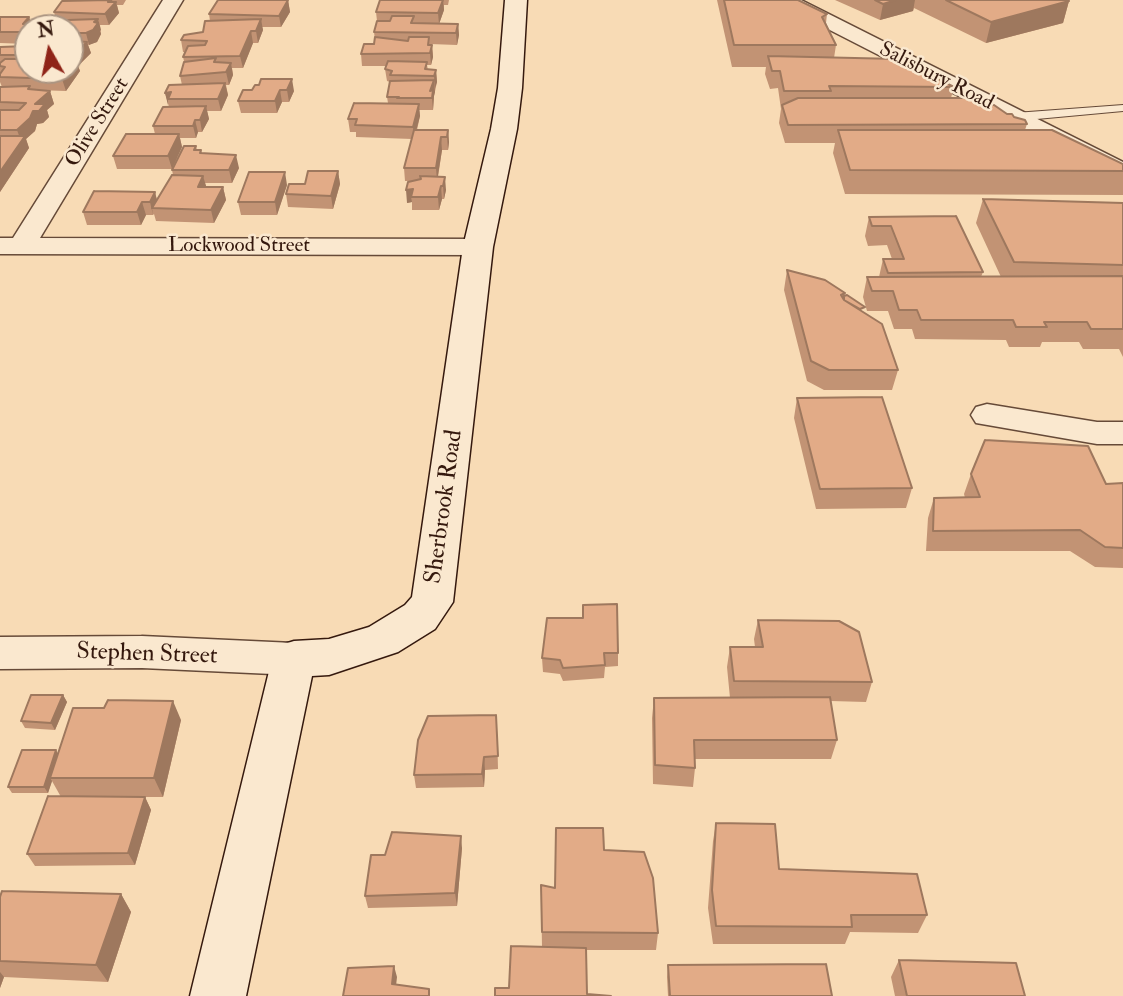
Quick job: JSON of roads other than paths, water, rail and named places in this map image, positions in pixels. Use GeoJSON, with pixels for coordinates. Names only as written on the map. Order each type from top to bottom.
{"type":"FeatureCollection","features":[{"type":"Feature","properties":{"kind":"main road","name":"Sherbrook Road"},"geometry":{"type":"LineString","coordinates":[[295,659],[329,657],[383,640],[420,617],[432,602],[478,247],[504,129],[510,88],[516,0]]}},
{"type":"Feature","properties":{"kind":"main road"},"geometry":{"type":"LineString","coordinates":[[218,996],[295,659]]}},
{"type":"Feature","properties":{"kind":"street","name":"Olive Street"},"geometry":{"type":"LineString","coordinates":[[11,246],[173,0]]}},
{"type":"Feature","properties":{"kind":"street","name":"Salisbury Road"},"geometry":{"type":"LineString","coordinates":[[786,0],[1123,172]]}},
{"type":"Feature","properties":{"kind":"street","name":"Lockwood Street"},"geometry":{"type":"LineString","coordinates":[[11,246],[478,247]]}},
{"type":"Feature","properties":{"kind":"street"},"geometry":{"type":"LineString","coordinates":[[987,415],[1097,433],[1123,433]]}},
{"type":"Feature","properties":{"kind":"street","name":"Stephen Street"},"geometry":{"type":"LineString","coordinates":[[0,653],[142,652],[295,659]]}},
{"type":"Feature","properties":{"kind":"lane"},"geometry":{"type":"LineString","coordinates":[[1015,117],[1123,108]]}}]}
